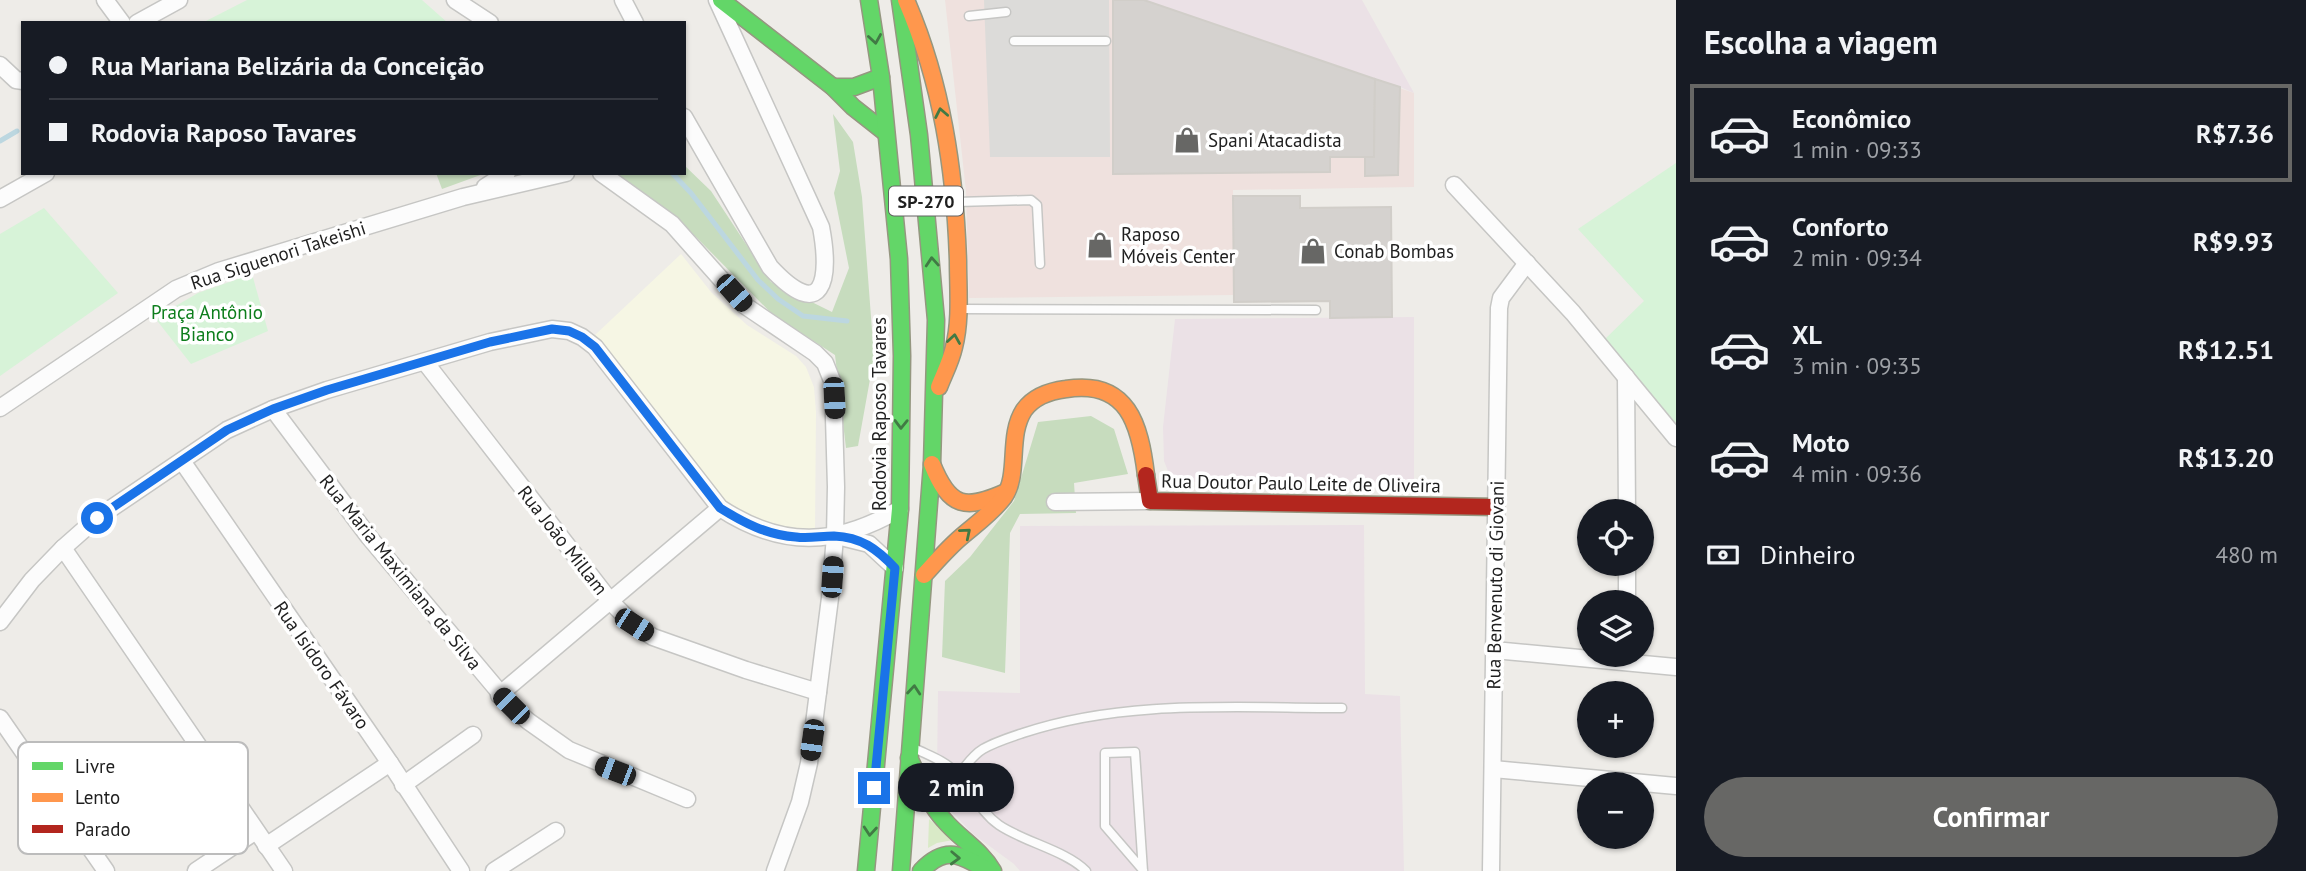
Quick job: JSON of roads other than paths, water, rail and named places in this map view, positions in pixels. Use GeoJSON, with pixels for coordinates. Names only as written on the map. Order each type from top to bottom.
{"type":"FeatureCollection","features":[{"type":"Feature","properties":{"kind":"main road"},"geometry":{"type":"LineString","coordinates":[[719,0],[833,87],[886,133]]}},
{"type":"Feature","properties":{"kind":"main road","name":"Rodovia Raposo Tavares"},"geometry":{"type":"LineString","coordinates":[[866,871],[900,509],[902,346],[899,258],[881,77],[869,0]]}},
{"type":"Feature","properties":{"kind":"main road","name":"SP-270"},"geometry":{"type":"LineString","coordinates":[[900,0],[919,135],[936,320],[932,464],[901,871]]}},
{"type":"Feature","properties":{"kind":"main road"},"geometry":{"type":"LineString","coordinates":[[906,0],[920,27],[932,67],[946,138],[957,224],[958,310],[954,346],[933,403]]}},
{"type":"Feature","properties":{"kind":"main road"},"geometry":{"type":"LineString","coordinates":[[833,87],[862,85],[881,77]]}},
{"type":"Feature","properties":{"kind":"main road","name":"Rua Doutor Paulo Leite de Oliveira"},"geometry":{"type":"LineString","coordinates":[[1009,490],[1014,439],[1020,418],[1028,405],[1040,396],[1056,390],[1077,387],[1100,388],[1123,401],[1133,413],[1139,431],[1150,501],[1496,508]]}},
{"type":"Feature","properties":{"kind":"main road"},"geometry":{"type":"LineString","coordinates":[[932,464],[938,480],[947,491],[965,503],[975,504],[1009,490]]}},
{"type":"Feature","properties":{"kind":"main road"},"geometry":{"type":"LineString","coordinates":[[924,575],[959,538],[996,506],[1009,490]]}},
{"type":"Feature","properties":{"kind":"main road"},"geometry":{"type":"LineString","coordinates":[[909,752],[937,813],[988,859],[992,871]]}},
{"type":"Feature","properties":{"kind":"main road"},"geometry":{"type":"LineString","coordinates":[[921,871],[937,859],[953,855],[965,857],[978,867],[992,871]]}},
{"type":"Feature","properties":{"kind":"street"},"geometry":{"type":"LineString","coordinates":[[105,0],[121,21]]}},
{"type":"Feature","properties":{"kind":"street"},"geometry":{"type":"LineString","coordinates":[[141,21],[179,0]]}},
{"type":"Feature","properties":{"kind":"street"},"geometry":{"type":"LineString","coordinates":[[455,0],[487,21]]}},
{"type":"Feature","properties":{"kind":"street"},"geometry":{"type":"LineString","coordinates":[[623,0],[634,21]]}},
{"type":"Feature","properties":{"kind":"street"},"geometry":{"type":"LineString","coordinates":[[686,121],[770,267],[797,292],[807,295],[817,292],[823,285],[825,273],[821,227],[719,0]]}},
{"type":"Feature","properties":{"kind":"street"},"geometry":{"type":"LineString","coordinates":[[0,65],[20,81]]}},
{"type":"Feature","properties":{"kind":"street"},"geometry":{"type":"LineString","coordinates":[[686,144],[703,153]]}},
{"type":"Feature","properties":{"kind":"street"},"geometry":{"type":"LineString","coordinates":[[0,199],[42,175]]}},
{"type":"Feature","properties":{"kind":"street","name":"Rua Siguenori Takeishi"},"geometry":{"type":"LineString","coordinates":[[463,197],[504,175]]}},
{"type":"Feature","properties":{"kind":"street","name":"Rua Siguenori Takeishi"},"geometry":{"type":"LineString","coordinates":[[0,408],[176,289],[219,271],[463,197],[557,175]]}},
{"type":"Feature","properties":{"kind":"street"},"geometry":{"type":"LineString","coordinates":[[604,175],[672,223],[744,305],[825,363],[833,383],[835,536],[818,692],[809,763],[800,802],[775,871]]}},
{"type":"Feature","properties":{"kind":"street"},"geometry":{"type":"LineString","coordinates":[[1454,185],[1601,342],[1676,438]]}},
{"type":"Feature","properties":{"kind":"street","name":"Rua Benvenuto di Giovani"},"geometry":{"type":"LineString","coordinates":[[1491,871],[1499,308],[1502,298],[1527,263]]}},
{"type":"Feature","properties":{"kind":"street"},"geometry":{"type":"LineString","coordinates":[[0,622],[32,580],[97,518],[227,430],[273,409],[327,390],[490,342],[552,329],[569,331],[595,347],[720,508],[744,523],[766,532],[796,537],[835,536],[868,527],[900,509]]}},
{"type":"Feature","properties":{"kind":"street","name":"Rua João Millam"},"geometry":{"type":"LineString","coordinates":[[425,362],[611,602],[634,625],[653,637],[818,692]]}},
{"type":"Feature","properties":{"kind":"street"},"geometry":{"type":"LineString","coordinates":[[1626,377],[1627,499]]}},
{"type":"Feature","properties":{"kind":"street","name":"Rua Maria Maximiana da Silva"},"geometry":{"type":"LineString","coordinates":[[273,409],[369,537],[499,695],[528,721],[569,750],[687,799]]}},
{"type":"Feature","properties":{"kind":"street","name":"Rua Isidoro Fávaro"},"geometry":{"type":"LineString","coordinates":[[182,461],[461,871]]}},
{"type":"Feature","properties":{"kind":"street"},"geometry":{"type":"LineString","coordinates":[[1055,502],[1150,501]]}},
{"type":"Feature","properties":{"kind":"street"},"geometry":{"type":"LineString","coordinates":[[499,695],[720,508]]}},
{"type":"Feature","properties":{"kind":"street"},"geometry":{"type":"LineString","coordinates":[[835,536],[869,544],[895,568]]}},
{"type":"Feature","properties":{"kind":"street"},"geometry":{"type":"LineString","coordinates":[[63,548],[195,742]]}},
{"type":"Feature","properties":{"kind":"street"},"geometry":{"type":"LineString","coordinates":[[1494,650],[1577,655]]}},
{"type":"Feature","properties":{"kind":"street"},"geometry":{"type":"LineString","coordinates":[[1654,663],[1676,667]]}},
{"type":"Feature","properties":{"kind":"street"},"geometry":{"type":"LineString","coordinates":[[0,719],[18,746]]}},
{"type":"Feature","properties":{"kind":"street"},"geometry":{"type":"LineString","coordinates":[[403,785],[473,735]]}},
{"type":"Feature","properties":{"kind":"street"},"geometry":{"type":"LineString","coordinates":[[266,846],[390,763]]}},
{"type":"Feature","properties":{"kind":"street"},"geometry":{"type":"LineString","coordinates":[[1493,769],[1676,786]]}},
{"type":"Feature","properties":{"kind":"street"},"geometry":{"type":"LineString","coordinates":[[248,819],[284,871]]}},
{"type":"Feature","properties":{"kind":"street"},"geometry":{"type":"LineString","coordinates":[[248,836],[256,831]]}},
{"type":"Feature","properties":{"kind":"street"},"geometry":{"type":"LineString","coordinates":[[494,871],[556,831]]}},
{"type":"Feature","properties":{"kind":"street"},"geometry":{"type":"LineString","coordinates":[[91,854],[102,870]]}},
{"type":"Feature","properties":{"kind":"street"},"geometry":{"type":"LineString","coordinates":[[196,871],[222,854]]}},
{"type":"Feature","properties":{"kind":"lane"},"geometry":{"type":"LineString","coordinates":[[969,16],[1006,12]]}},
{"type":"Feature","properties":{"kind":"lane"},"geometry":{"type":"LineString","coordinates":[[1014,41],[1106,41]]}},
{"type":"Feature","properties":{"kind":"lane"},"geometry":{"type":"LineString","coordinates":[[954,202],[1031,200],[1037,205],[1040,264]]}},
{"type":"Feature","properties":{"kind":"lane"},"geometry":{"type":"LineString","coordinates":[[958,310],[1316,310]]}},
{"type":"Feature","properties":{"kind":"lane"},"geometry":{"type":"LineString","coordinates":[[958,776],[968,762],[984,748],[1051,723],[1094,714],[1197,707],[1342,708]]}},
{"type":"Feature","properties":{"kind":"lane"},"geometry":{"type":"LineString","coordinates":[[909,752],[952,769],[980,808],[998,824],[1071,860],[1086,871]]}},
{"type":"Feature","properties":{"kind":"lane"},"geometry":{"type":"LineString","coordinates":[[1135,752],[1143,871],[1105,826],[1105,753],[1135,752]]}},
{"type":"Feature","properties":{"kind":"waterway"},"geometry":{"type":"LineString","coordinates":[[0,141],[17,131]]}},
{"type":"Feature","properties":{"kind":"waterway"},"geometry":{"type":"LineString","coordinates":[[674,175],[758,280],[778,299],[803,316],[847,321]]}},
{"type":"Feature","properties":{"kind":"place","name":"Spani Atacadista"},"geometry":{"type":"Point","coordinates":[1187,140]}},
{"type":"Feature","properties":{"kind":"place","name":"Raposo Móveis Center"},"geometry":{"type":"Point","coordinates":[1100,245]}},
{"type":"Feature","properties":{"kind":"place","name":"Conab Bombas"},"geometry":{"type":"Point","coordinates":[1313,251]}},
{"type":"Feature","properties":{"kind":"park label","name":"Praça Antônio Bianco"},"geometry":{"type":"Point","coordinates":[207,323]}}]}
